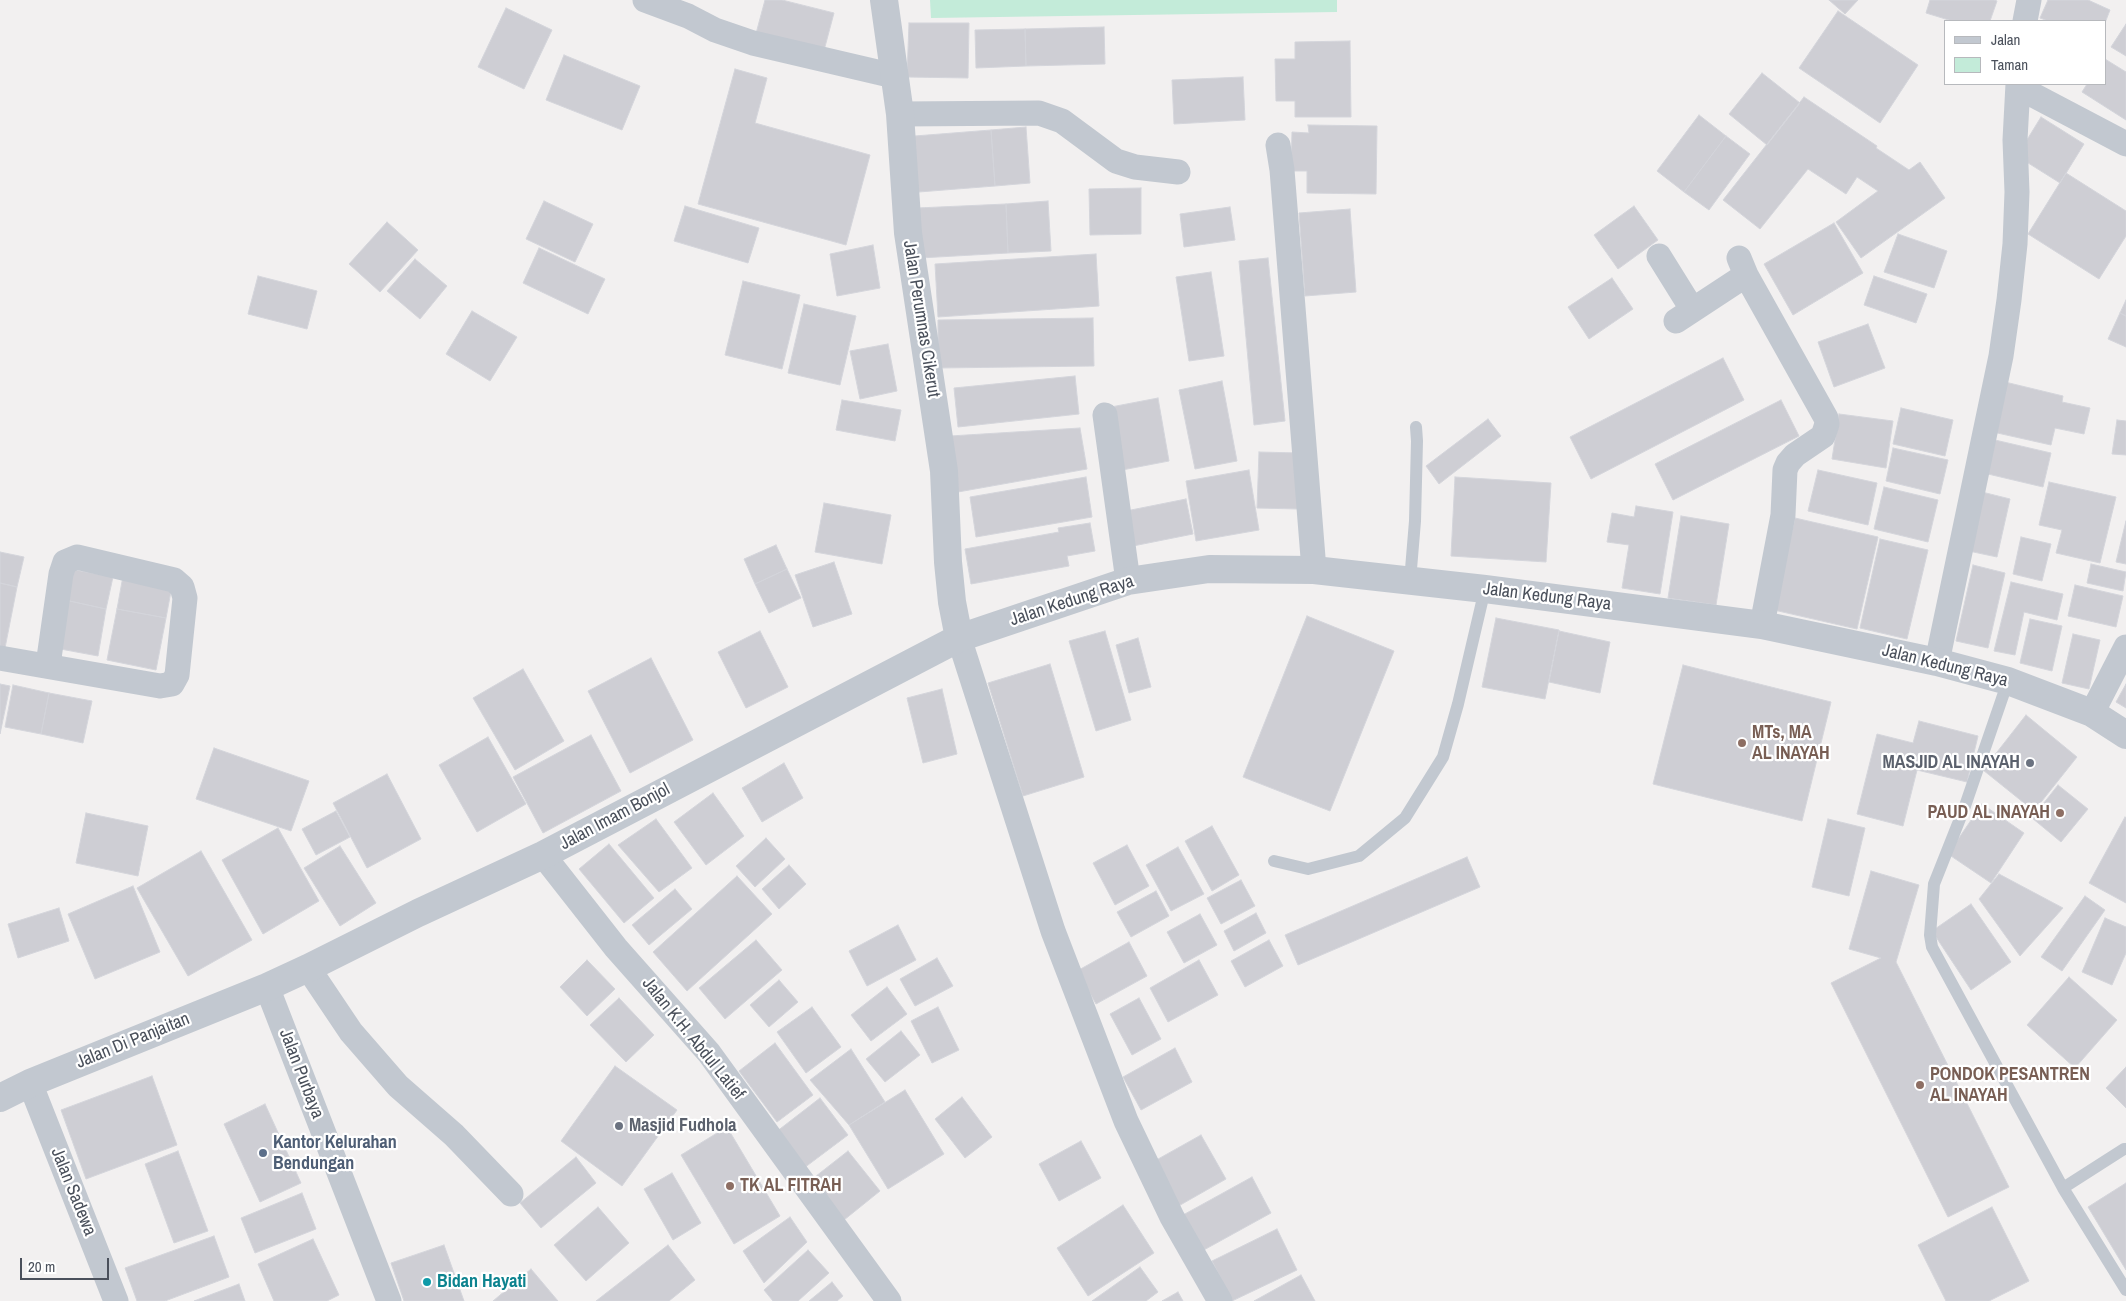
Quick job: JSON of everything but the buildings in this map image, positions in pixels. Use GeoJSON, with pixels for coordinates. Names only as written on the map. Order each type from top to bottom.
{"type":"FeatureCollection","features":[{"type":"Feature","properties":{"kind":"street"},"geometry":{"type":"LineString","coordinates":[[645,0],[688,16],[715,30],[754,43],[894,76]]}},
{"type":"Feature","properties":{"kind":"street","name":"Jalan Perumnas Cikerut"},"geometry":{"type":"LineString","coordinates":[[884,0],[900,114],[908,233],[944,471],[948,562],[958,638]]}},
{"type":"Feature","properties":{"kind":"street"},"geometry":{"type":"LineString","coordinates":[[2025,20],[2029,0]]}},
{"type":"Feature","properties":{"kind":"street"},"geometry":{"type":"LineString","coordinates":[[1938,662],[2001,356],[2009,300],[2016,244],[2015,140],[2018,86],[2126,144]]}},
{"type":"Feature","properties":{"kind":"street"},"geometry":{"type":"LineString","coordinates":[[900,114],[1039,113],[1062,122],[1116,161],[1135,167],[1178,172]]}},
{"type":"Feature","properties":{"kind":"street"},"geometry":{"type":"LineString","coordinates":[[1278,145],[1282,170],[1314,570]]}},
{"type":"Feature","properties":{"kind":"street"},"geometry":{"type":"LineString","coordinates":[[1659,256],[1684,315],[1742,266],[1826,418],[1827,424],[1823,436],[1795,455],[1785,470],[1783,516],[1762,625]]}},
{"type":"Feature","properties":{"kind":"street"},"geometry":{"type":"LineString","coordinates":[[1105,415],[1128,581]]}},
{"type":"Feature","properties":{"kind":"street"},"geometry":{"type":"LineString","coordinates":[[0,658],[160,686],[172,684],[177,675],[185,598],[182,587],[174,580],[77,557],[65,562],[61,574],[48,665]]}},
{"type":"Feature","properties":{"kind":"street","name":"Jalan Kedung Raya"},"geometry":{"type":"LineString","coordinates":[[958,638],[1128,581],[1209,569],[1314,570],[1485,588],[1762,625],[1938,662],[2008,680],[2092,713],[2126,735]]}},
{"type":"Feature","properties":{"kind":"street"},"geometry":{"type":"LineString","coordinates":[[958,638],[1053,931],[1126,1121],[1172,1217],[1220,1301]]}},
{"type":"Feature","properties":{"kind":"street","name":"Jalan Imam Bonjol"},"geometry":{"type":"LineString","coordinates":[[267,987],[418,913],[543,855],[958,638]]}},
{"type":"Feature","properties":{"kind":"street"},"geometry":{"type":"LineString","coordinates":[[2092,713],[2126,648]]}},
{"type":"Feature","properties":{"kind":"street","name":"Jalan K.H. Abdul Latief"},"geometry":{"type":"LineString","coordinates":[[543,855],[616,948],[709,1053],[889,1301]]}},
{"type":"Feature","properties":{"kind":"street"},"geometry":{"type":"LineString","coordinates":[[308,968],[351,1032],[398,1086],[454,1135],[511,1194]]}},
{"type":"Feature","properties":{"kind":"street","name":"Jalan Di Panjaitan"},"geometry":{"type":"LineString","coordinates":[[0,1098],[30,1083],[267,987]]}},
{"type":"Feature","properties":{"kind":"street","name":"Jalan Purbaya"},"geometry":{"type":"LineString","coordinates":[[267,987],[389,1301]]}},
{"type":"Feature","properties":{"kind":"street","name":"Jalan Sadewa"},"geometry":{"type":"LineString","coordinates":[[30,1083],[116,1301]]}},
{"type":"Feature","properties":{"kind":"lane"},"geometry":{"type":"LineString","coordinates":[[1410,581],[1415,521],[1416,427]]}},
{"type":"Feature","properties":{"kind":"lane"},"geometry":{"type":"LineString","coordinates":[[1274,861],[1308,869],[1359,856],[1405,818],[1443,757],[1458,704],[1485,588]]}},
{"type":"Feature","properties":{"kind":"lane"},"geometry":{"type":"LineString","coordinates":[[2008,680],[1965,806],[1934,884],[1930,935],[1932,947],[1938,963],[1962,1001],[2064,1188],[2126,1290]]}},
{"type":"Feature","properties":{"kind":"lane"},"geometry":{"type":"LineString","coordinates":[[2064,1188],[2126,1149]]}},
{"type":"Feature","properties":{"kind":"green space"},"geometry":{"type":"Polygon","coordinates":[[[930,0],[1337,0],[1337,12],[931,18],[930,0]]]}},
{"type":"Feature","properties":{"kind":"place","name":"MTs, MA AL INAYAH"},"geometry":{"type":"Point","coordinates":[1742,743]}},
{"type":"Feature","properties":{"kind":"place","name":"MASJID AL INAYAH"},"geometry":{"type":"Point","coordinates":[2030,763]}},
{"type":"Feature","properties":{"kind":"place","name":"PAUD AL INAYAH"},"geometry":{"type":"Point","coordinates":[2060,813]}},
{"type":"Feature","properties":{"kind":"place","name":"PONDOK PESANTREN AL INAYAH"},"geometry":{"type":"Point","coordinates":[1920,1085]}},
{"type":"Feature","properties":{"kind":"place","name":"Masjid Fudhola"},"geometry":{"type":"Point","coordinates":[619,1126]}},
{"type":"Feature","properties":{"kind":"place","name":"Kantor Kelurahan Bendungan"},"geometry":{"type":"Point","coordinates":[263,1153]}},
{"type":"Feature","properties":{"kind":"place","name":"TK AL FITRAH"},"geometry":{"type":"Point","coordinates":[730,1186]}},
{"type":"Feature","properties":{"kind":"place","name":"Bidan Hayati"},"geometry":{"type":"Point","coordinates":[427,1282]}}]}
